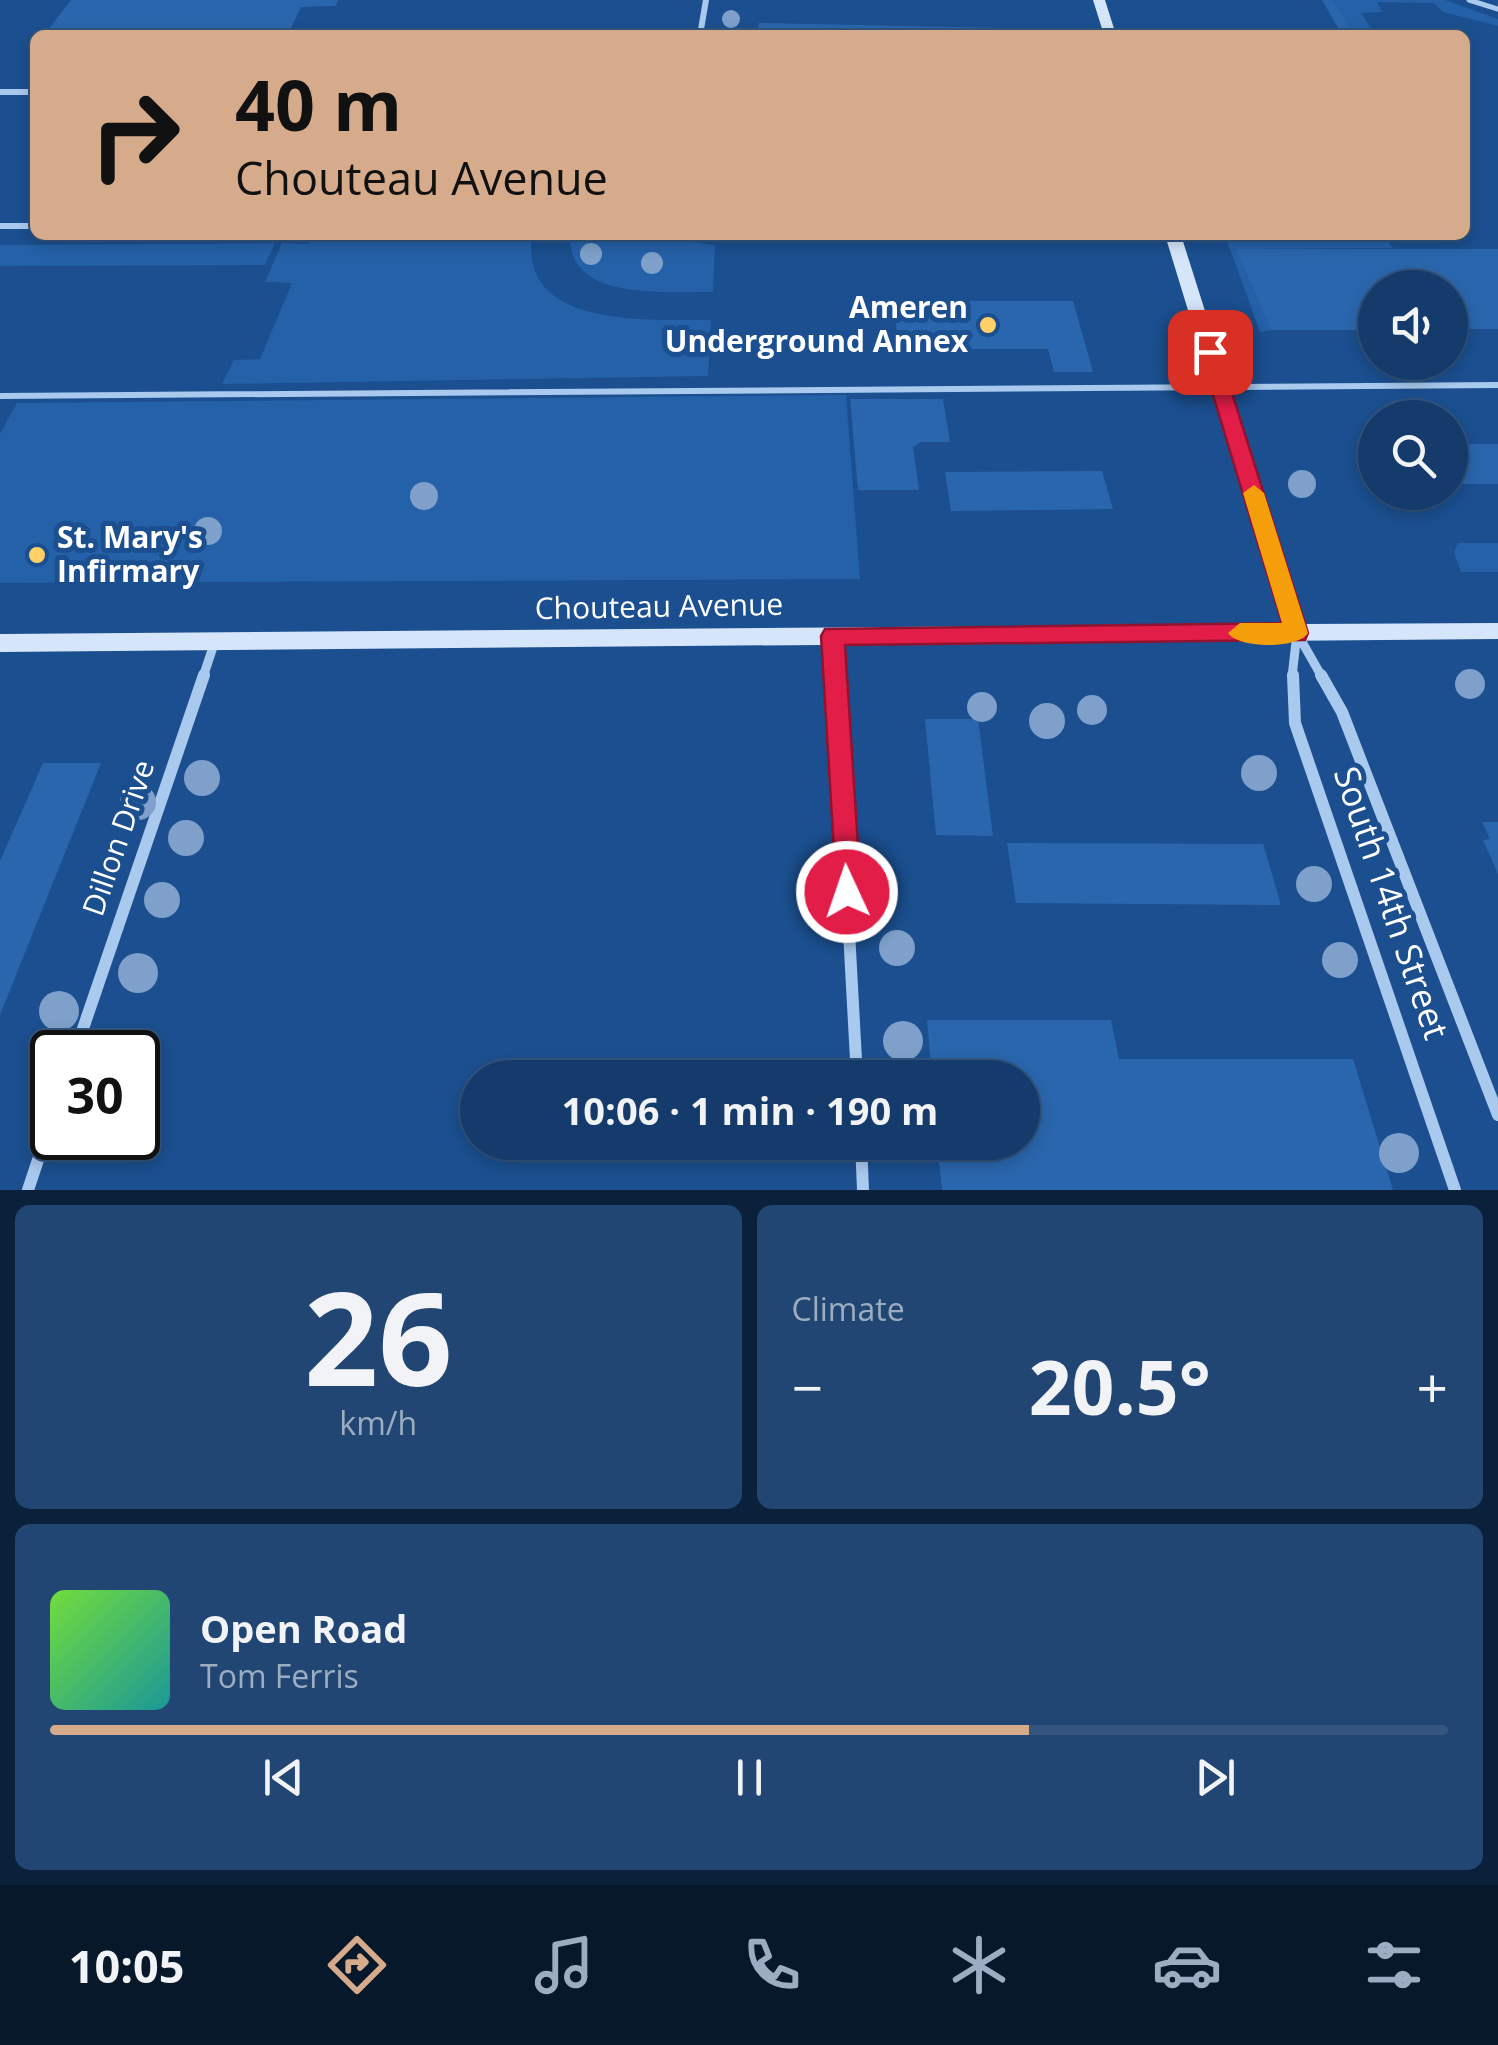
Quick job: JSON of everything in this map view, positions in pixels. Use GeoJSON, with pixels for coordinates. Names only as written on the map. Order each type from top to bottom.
{"type":"FeatureCollection","features":[{"type":"Feature","properties":{"kind":"main road"},"geometry":{"type":"LineString","coordinates":[[1100,0],[1109,30]]}},
{"type":"Feature","properties":{"kind":"main road","name":"South 14th Street"},"geometry":{"type":"LineString","coordinates":[[1175,240],[1297,633]]}},
{"type":"Feature","properties":{"kind":"main road","name":"Chouteau Avenue"},"geometry":{"type":"LineString","coordinates":[[0,643],[1498,631]]}},
{"type":"Feature","properties":{"kind":"street"},"geometry":{"type":"LineString","coordinates":[[701,30],[706,0]]}},
{"type":"Feature","properties":{"kind":"street"},"geometry":{"type":"LineString","coordinates":[[0,92],[30,92]]}},
{"type":"Feature","properties":{"kind":"street"},"geometry":{"type":"LineString","coordinates":[[0,226],[30,226]]}},
{"type":"Feature","properties":{"kind":"street","name":"South 14th Street"},"geometry":{"type":"LineString","coordinates":[[1297,633],[1342,712],[1498,1115]]}},
{"type":"Feature","properties":{"kind":"street","name":"South 14th Street"},"geometry":{"type":"LineString","coordinates":[[1297,633],[1290,690],[1295,723],[1455,1190]]}},
{"type":"Feature","properties":{"kind":"street"},"geometry":{"type":"LineString","coordinates":[[833,636],[856,1060]]}},
{"type":"Feature","properties":{"kind":"street","name":"Dillon Drive"},"geometry":{"type":"LineString","coordinates":[[83,1030],[215,642]]}},
{"type":"Feature","properties":{"kind":"street"},"geometry":{"type":"LineString","coordinates":[[28,1190],[38,1160]]}},
{"type":"Feature","properties":{"kind":"street"},"geometry":{"type":"LineString","coordinates":[[862,1160],[863,1190]]}},
{"type":"Feature","properties":{"kind":"lane"},"geometry":{"type":"LineString","coordinates":[[1469,0],[1498,10]]}},
{"type":"Feature","properties":{"kind":"lane"},"geometry":{"type":"LineString","coordinates":[[0,396],[1498,385]]}},
{"type":"Feature","properties":{"kind":"shaded area"},"geometry":{"type":"Polygon","coordinates":[[[1333,0],[1445,0],[1498,19],[1498,26],[1443,12],[1434,3],[1377,2],[1382,12],[1361,13],[1372,30],[1351,30],[1333,0]]]}},
{"type":"Feature","properties":{"kind":"shaded area"},"geometry":{"type":"Polygon","coordinates":[[[310,240],[532,240],[533,266],[546,288],[567,303],[593,313],[624,318],[711,320],[708,376],[222,384],[234,360],[260,359],[292,283],[265,282],[282,243],[309,244],[310,240]]]}},
{"type":"Feature","properties":{"kind":"shaded area"},"geometry":{"type":"Polygon","coordinates":[[[570,240],[676,240],[715,245],[713,292],[626,289],[587,274],[575,260],[570,240]]]}},
{"type":"Feature","properties":{"kind":"shaded area"},"geometry":{"type":"Polygon","coordinates":[[[1227,240],[1389,242],[1393,248],[1236,249],[1271,330],[1260,332],[1227,240]]]}},
{"type":"Feature","properties":{"kind":"shaded area"},"geometry":{"type":"Polygon","coordinates":[[[275,243],[265,265],[0,266],[0,245],[275,243]]]}},
{"type":"Feature","properties":{"kind":"shaded area"},"geometry":{"type":"Polygon","coordinates":[[[846,395],[860,579],[0,583],[0,434],[17,403],[846,395]]]}},
{"type":"Feature","properties":{"kind":"shaded area"},"geometry":{"type":"Polygon","coordinates":[[[1458,543],[1498,543],[1498,572],[1461,572],[1454,552],[1458,543]]]}},
{"type":"Feature","properties":{"kind":"building"},"geometry":{"type":"Polygon","coordinates":[[[71,0],[338,0],[335,6],[301,7],[290,30],[48,30],[71,0]]]}},
{"type":"Feature","properties":{"kind":"building"},"geometry":{"type":"Polygon","coordinates":[[[1322,0],[1333,0],[1351,30],[1339,30],[1322,0]]]}},
{"type":"Feature","properties":{"kind":"building"},"geometry":{"type":"Polygon","coordinates":[[[759,23],[1006,30],[758,30],[759,23]]]}},
{"type":"Feature","properties":{"kind":"building"},"geometry":{"type":"Polygon","coordinates":[[[1236,249],[1498,249],[1498,329],[1468,329],[1468,270],[1358,270],[1358,330],[1271,330],[1236,249]]]}},
{"type":"Feature","properties":{"kind":"building","name":"Ameren Underground Annex"},"geometry":{"type":"Polygon","coordinates":[[[893,301],[1073,301],[1093,372],[1054,372],[1048,349],[899,349],[893,301]]]}},
{"type":"Feature","properties":{"kind":"building"},"geometry":{"type":"Polygon","coordinates":[[[850,399],[943,399],[950,442],[921,442],[913,447],[919,490],[858,490],[850,399]]]}},
{"type":"Feature","properties":{"kind":"building"},"geometry":{"type":"Polygon","coordinates":[[[1468,444],[1498,444],[1498,484],[1468,484],[1468,444]]]}},
{"type":"Feature","properties":{"kind":"building"},"geometry":{"type":"Polygon","coordinates":[[[1102,471],[1113,509],[951,511],[945,472],[1102,471]]]}},
{"type":"Feature","properties":{"kind":"building"},"geometry":{"type":"Polygon","coordinates":[[[925,719],[978,719],[993,836],[936,835],[925,719]]]}},
{"type":"Feature","properties":{"kind":"building"},"geometry":{"type":"Polygon","coordinates":[[[43,763],[101,763],[0,1015],[0,861],[43,763]]]}},
{"type":"Feature","properties":{"kind":"building"},"geometry":{"type":"Polygon","coordinates":[[[1482,822],[1498,822],[1498,874],[1483,840],[1490,839],[1482,822]]]}},
{"type":"Feature","properties":{"kind":"building"},"geometry":{"type":"Polygon","coordinates":[[[1007,843],[1263,844],[1281,905],[1016,903],[1007,843]]]}},
{"type":"Feature","properties":{"kind":"building"},"geometry":{"type":"Polygon","coordinates":[[[927,1020],[1111,1020],[1119,1059],[1353,1059],[1393,1190],[942,1190],[939,1160],[1040,1160],[1040,1060],[930,1060],[927,1020]]]}},
{"type":"Feature","properties":{"kind":"slow traffic"},"geometry":{"type":"LineString","coordinates":[[1240,633],[1297,633],[1254,493]]}},
{"type":"Feature","properties":{"kind":"place","name":"Ameren Underground Annex"},"geometry":{"type":"Point","coordinates":[988,325]}},
{"type":"Feature","properties":{"kind":"place","name":"St. Mary's Infirmary"},"geometry":{"type":"Point","coordinates":[37,555]}},
{"type":"Feature","properties":{"kind":"route"},"geometry":{"type":"LineString","coordinates":[[847,892],[833,636],[1297,633],[1210,352]]}}]}
